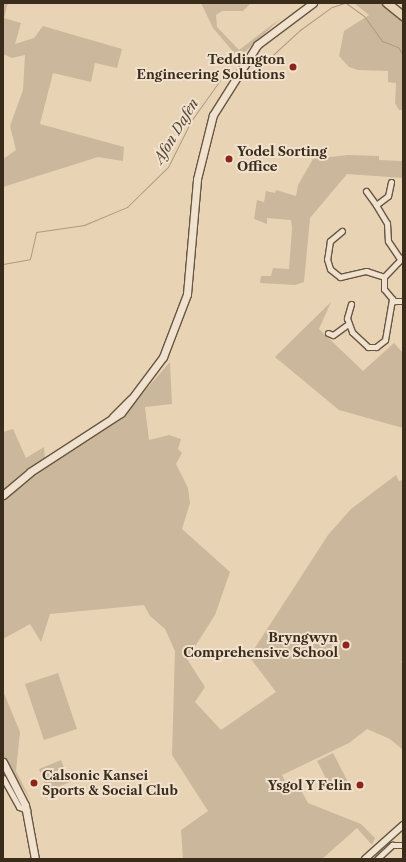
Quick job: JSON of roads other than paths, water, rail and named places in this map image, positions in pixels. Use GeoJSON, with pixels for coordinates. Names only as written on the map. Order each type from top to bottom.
{"type":"FeatureCollection","features":[{"type":"Feature","properties":{"kind":"highway"},"geometry":{"type":"LineString","coordinates":[[387,3],[401,14]]}},
{"type":"Feature","properties":{"kind":"highway"},"geometry":{"type":"LineString","coordinates":[[395,3],[401,14]]}},
{"type":"Feature","properties":{"kind":"main road"},"geometry":{"type":"LineString","coordinates":[[3,495],[113,417],[133,398],[163,357],[179,322],[192,266],[197,179],[205,135],[223,95],[255,50],[272,33],[313,3]]}},
{"type":"Feature","properties":{"kind":"main road"},"geometry":{"type":"LineString","coordinates":[[3,762],[27,810],[35,859]]}},
{"type":"Feature","properties":{"kind":"street"},"geometry":{"type":"LineString","coordinates":[[376,205],[388,196],[391,182]]}},
{"type":"Feature","properties":{"kind":"street"},"geometry":{"type":"LineString","coordinates":[[366,191],[387,223],[388,241],[402,258],[384,277],[384,289],[392,299],[403,300]]}},
{"type":"Feature","properties":{"kind":"street"},"geometry":{"type":"LineString","coordinates":[[342,231],[330,241],[327,259],[330,269],[340,277],[366,271],[384,277]]}},
{"type":"Feature","properties":{"kind":"street"},"geometry":{"type":"LineString","coordinates":[[351,304],[348,324],[360,342],[368,347],[380,345],[387,332],[386,318],[392,299]]}},
{"type":"Feature","properties":{"kind":"street"},"geometry":{"type":"LineString","coordinates":[[328,333],[333,335],[348,324]]}},
{"type":"Feature","properties":{"kind":"street"},"geometry":{"type":"LineString","coordinates":[[3,778],[19,807],[27,810]]}},
{"type":"Feature","properties":{"kind":"street"},"geometry":{"type":"LineString","coordinates":[[365,859],[403,825]]}},
{"type":"Feature","properties":{"kind":"street"},"geometry":{"type":"LineString","coordinates":[[377,859],[392,845],[403,845]]}},
{"type":"Feature","properties":{"kind":"waterway","name":"Afon Dafen"},"geometry":{"type":"LineString","coordinates":[[241,75],[251,75],[300,30],[332,7],[344,3]]}},
{"type":"Feature","properties":{"kind":"waterway","name":"Afon Dafen"},"geometry":{"type":"LineString","coordinates":[[346,3],[364,16],[382,41],[398,47],[403,55]]}},
{"type":"Feature","properties":{"kind":"waterway","name":"Afon Dafen"},"geometry":{"type":"LineString","coordinates":[[3,264],[30,259],[36,232],[84,225],[127,207],[168,167],[191,121],[223,76],[234,76]]}},
{"type":"Feature","properties":{"kind":"place","name":"Teddington Engineering Solutions"},"geometry":{"type":"Point","coordinates":[293,67]}},
{"type":"Feature","properties":{"kind":"place","name":"Yodel Sorting Office"},"geometry":{"type":"Point","coordinates":[229,159]}},
{"type":"Feature","properties":{"kind":"place","name":"Bryngwyn Comprehensive School"},"geometry":{"type":"Point","coordinates":[346,645]}},
{"type":"Feature","properties":{"kind":"place","name":"Calsonic Kansei Sports & Social Club"},"geometry":{"type":"Point","coordinates":[34,783]}},
{"type":"Feature","properties":{"kind":"place","name":"Ysgol Y Felin"},"geometry":{"type":"Point","coordinates":[360,785]}}]}
